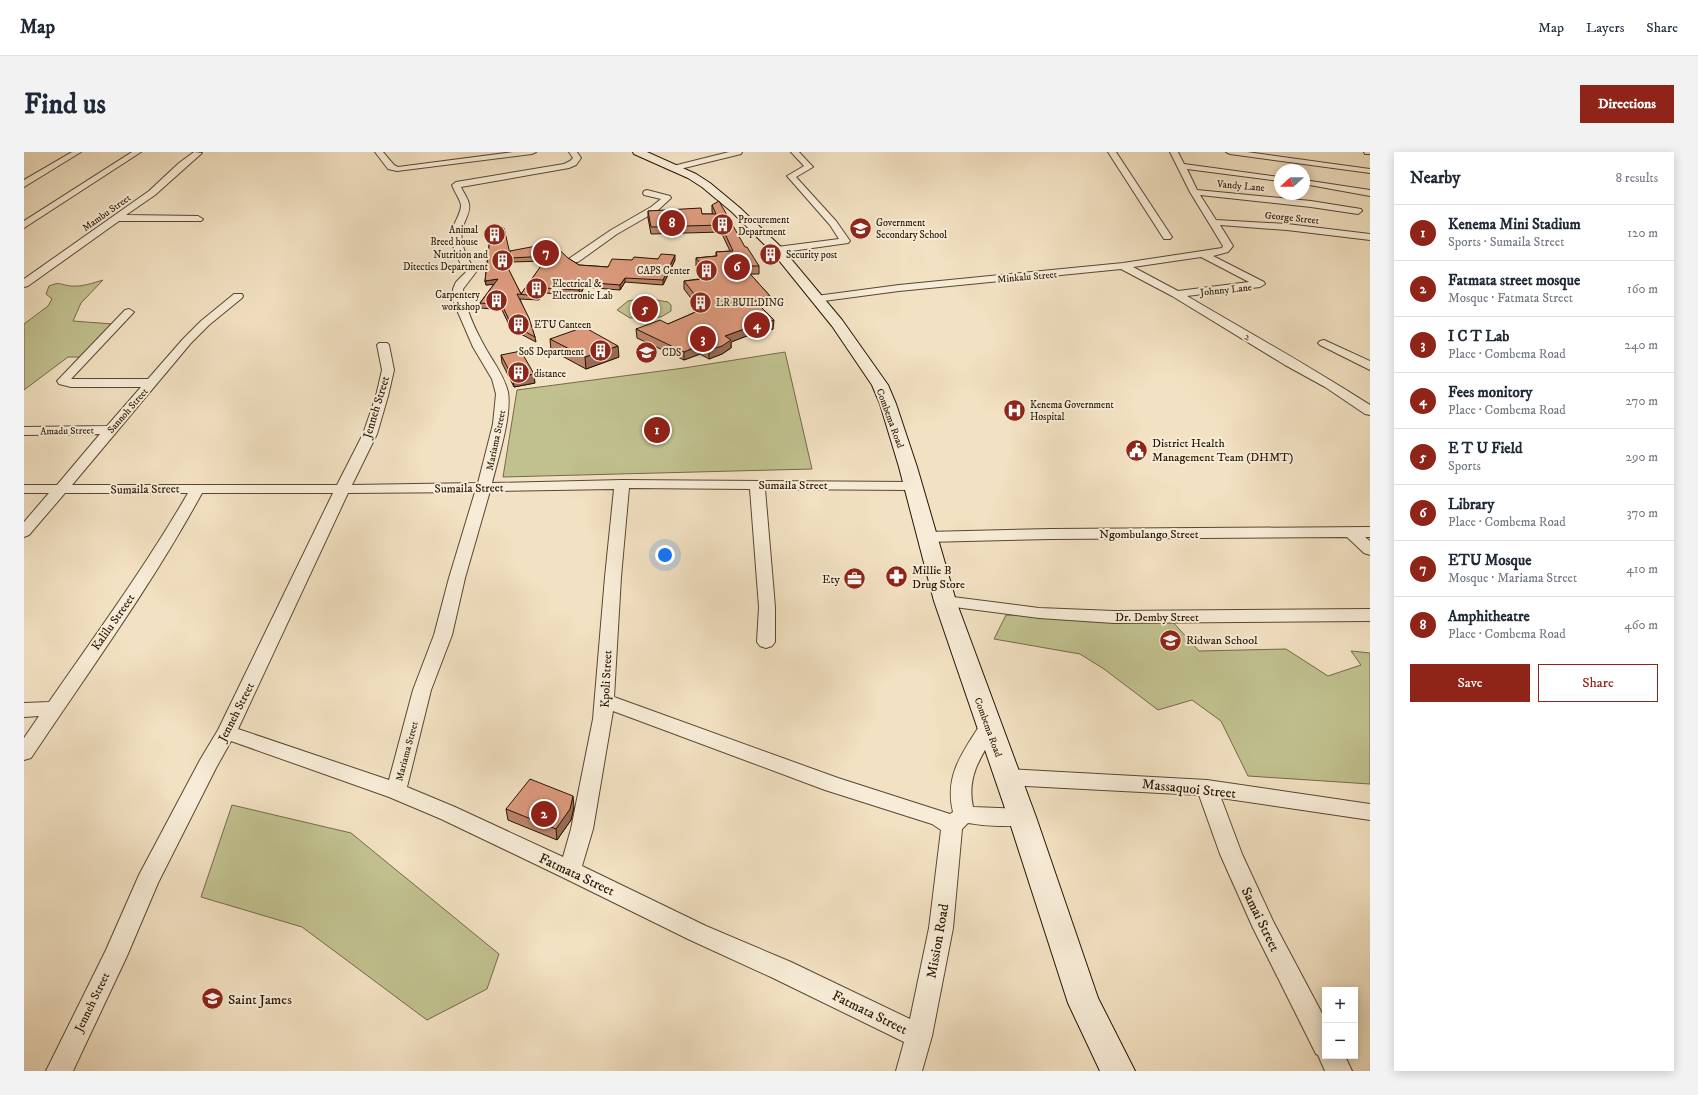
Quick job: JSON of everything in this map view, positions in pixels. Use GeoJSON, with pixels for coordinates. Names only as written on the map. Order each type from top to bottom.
{"type":"FeatureCollection","features":[{"type":"Feature","properties":{"kind":"street"},"geometry":{"type":"LineString","coordinates":[[24,184],[77,152]]}},
{"type":"Feature","properties":{"kind":"street"},"geometry":{"type":"LineString","coordinates":[[24,225],[137,152]]}},
{"type":"Feature","properties":{"kind":"street"},"geometry":{"type":"LineString","coordinates":[[379,152],[391,167],[397,169],[532,152]]}},
{"type":"Feature","properties":{"kind":"street","name":"Mariama Street"},"geometry":{"type":"LineString","coordinates":[[396,791],[422,690],[443,635],[457,578],[484,487],[500,424],[502,394],[498,379],[479,347],[459,303],[458,289],[460,284],[471,272],[466,265],[457,242],[457,231],[464,213],[465,204],[455,187],[457,184],[566,166],[573,163],[577,158],[573,152]]}},
{"type":"Feature","properties":{"kind":"street","name":"Combema Road"},"geometry":{"type":"LineString","coordinates":[[638,152],[676,168],[712,190],[736,210],[777,250],[862,357],[880,385],[888,404],[913,486],[945,601],[1022,817]]}},
{"type":"Feature","properties":{"kind":"street"},"geometry":{"type":"LineString","coordinates":[[676,168],[738,152]]}},
{"type":"Feature","properties":{"kind":"street"},"geometry":{"type":"LineString","coordinates":[[777,250],[845,241],[833,223],[791,176],[809,167],[795,152]]}},
{"type":"Feature","properties":{"kind":"street"},"geometry":{"type":"LineString","coordinates":[[1112,152],[1167,238]]}},
{"type":"Feature","properties":{"kind":"street"},"geometry":{"type":"LineString","coordinates":[[1174,152],[1194,192],[1212,222]]}},
{"type":"Feature","properties":{"kind":"street"},"geometry":{"type":"LineString","coordinates":[[1230,152],[1280,164]]}},
{"type":"Feature","properties":{"kind":"street","name":"Mambu Street"},"geometry":{"type":"LineString","coordinates":[[24,284],[152,192],[198,153]]}},
{"type":"Feature","properties":{"kind":"street"},"geometry":{"type":"LineString","coordinates":[[1181,166],[1274,189]]}},
{"type":"Feature","properties":{"kind":"street"},"geometry":{"type":"LineString","coordinates":[[1310,171],[1370,171]]}},
{"type":"Feature","properties":{"kind":"street"},"geometry":{"type":"LineString","coordinates":[[1310,172],[1355,201],[1370,193]]}},
{"type":"Feature","properties":{"kind":"street"},"geometry":{"type":"LineString","coordinates":[[24,175],[37,176]]}},
{"type":"Feature","properties":{"kind":"street","name":"Vandy Lane"},"geometry":{"type":"LineString","coordinates":[[1194,192],[1274,191]]}},
{"type":"Feature","properties":{"kind":"street"},"geometry":{"type":"LineString","coordinates":[[574,260],[614,232],[654,209],[667,198],[647,193]]}},
{"type":"Feature","properties":{"kind":"street","name":"Vandy Lane"},"geometry":{"type":"LineString","coordinates":[[1310,195],[1355,201]]}},
{"type":"Feature","properties":{"kind":"street"},"geometry":{"type":"LineString","coordinates":[[117,218],[198,219]]}},
{"type":"Feature","properties":{"kind":"street","name":"George Street"},"geometry":{"type":"LineString","coordinates":[[1212,222],[1286,224],[1370,237]]}},
{"type":"Feature","properties":{"kind":"street","name":"Minkalu Street"},"geometry":{"type":"LineString","coordinates":[[816,298],[899,288],[1124,266],[1153,260],[1225,250],[1228,246],[1212,222]]}},
{"type":"Feature","properties":{"kind":"street","name":"Johnny Lane"},"geometry":{"type":"LineString","coordinates":[[1176,294],[1260,284],[1202,254]]}},
{"type":"Feature","properties":{"kind":"street","name":"2"},"geometry":{"type":"LineString","coordinates":[[1124,266],[1176,294],[1289,362],[1329,384],[1370,411]]}},
{"type":"Feature","properties":{"kind":"street","name":"Sannoh Street"},"geometry":{"type":"LineString","coordinates":[[24,532],[62,489],[150,383],[205,323],[238,296]]}},
{"type":"Feature","properties":{"kind":"street"},"geometry":{"type":"LineString","coordinates":[[129,312],[63,381],[71,383],[150,383]]}},
{"type":"Feature","properties":{"kind":"street"},"geometry":{"type":"LineString","coordinates":[[1324,343],[1370,366]]}},
{"type":"Feature","properties":{"kind":"street","name":"Jenneh Street"},"geometry":{"type":"LineString","coordinates":[[59,1071],[115,956],[147,882],[207,765],[228,732],[370,434],[382,396],[388,370],[383,345]]}},
{"type":"Feature","properties":{"kind":"street"},"geometry":{"type":"LineString","coordinates":[[1351,357],[1370,352]]}},
{"type":"Feature","properties":{"kind":"street","name":"Amadu Street"},"geometry":{"type":"LineString","coordinates":[[24,431],[110,430]]}},
{"type":"Feature","properties":{"kind":"street","name":"Sumaila Street"},"geometry":{"type":"LineString","coordinates":[[24,489],[343,489],[622,484],[913,486]]}},
{"type":"Feature","properties":{"kind":"street","name":"Kpoli Street"},"geometry":{"type":"LineString","coordinates":[[570,870],[582,829],[591,788],[605,701],[608,639],[622,484]]}},
{"type":"Feature","properties":{"kind":"street"},"geometry":{"type":"LineString","coordinates":[[757,485],[767,607],[766,642]]}},
{"type":"Feature","properties":{"kind":"street","name":"Kalilu Streeet"},"geometry":{"type":"LineString","coordinates":[[24,753],[150,570],[198,488]]}},
{"type":"Feature","properties":{"kind":"street"},"geometry":{"type":"LineString","coordinates":[[1352,532],[1370,550]]}},
{"type":"Feature","properties":{"kind":"street","name":"Ngombulango Street"},"geometry":{"type":"LineString","coordinates":[[927,537],[1051,534],[1370,532]]}},
{"type":"Feature","properties":{"kind":"street","name":"Dr. Demby Street"},"geometry":{"type":"LineString","coordinates":[[945,601],[1039,613],[1114,617],[1370,614]]}},
{"type":"Feature","properties":{"kind":"street"},"geometry":{"type":"LineString","coordinates":[[605,701],[832,784],[939,818],[958,820],[980,817],[1022,817],[1084,1003],[1118,1071]]}},
{"type":"Feature","properties":{"kind":"street"},"geometry":{"type":"LineString","coordinates":[[24,710],[53,710]]}},
{"type":"Feature","properties":{"kind":"street","name":"Mission Road"},"geometry":{"type":"LineString","coordinates":[[909,1071],[919,1036],[941,928],[961,803],[961,780],[975,749],[989,727]]}},
{"type":"Feature","properties":{"kind":"street","name":"Fatmata Street"},"geometry":{"type":"LineString","coordinates":[[228,732],[396,791],[570,870],[698,933],[809,983],[919,1036]]}},
{"type":"Feature","properties":{"kind":"street","name":"Massaquoi Street"},"geometry":{"type":"LineString","coordinates":[[1007,777],[1207,788],[1370,812]]}},
{"type":"Feature","properties":{"kind":"street","name":"Samai Street"},"geometry":{"type":"LineString","coordinates":[[1207,788],[1231,854],[1243,881],[1265,928],[1322,1039]]}},
{"type":"Feature","properties":{"kind":"street"},"geometry":{"type":"LineString","coordinates":[[1333,1059],[1339,1071]]}},
{"type":"Feature","properties":{"kind":"green space"},"geometry":{"type":"Polygon","coordinates":[[[103,280],[81,303],[73,321],[113,324],[82,357],[68,357],[24,390],[24,324],[48,306],[52,299],[46,294],[49,286],[58,284],[79,286],[103,280]]]}},
{"type":"Feature","properties":{"kind":"green space"},"geometry":{"type":"Polygon","coordinates":[[[645,298],[668,302],[671,305],[671,311],[661,317],[630,318],[617,310],[628,301],[645,298]]]}},
{"type":"Feature","properties":{"kind":"green space"},"geometry":{"type":"Polygon","coordinates":[[[785,352],[812,469],[503,477],[517,390],[684,368],[785,352]]]}},
{"type":"Feature","properties":{"kind":"green space"},"geometry":{"type":"Polygon","coordinates":[[[1006,615],[1171,620],[1199,651],[1286,649],[1328,676],[1361,665],[1351,651],[1370,653],[1370,784],[1248,776],[1221,721],[1192,700],[1158,710],[1104,669],[1080,654],[994,639],[1006,615]]]}},
{"type":"Feature","properties":{"kind":"green space"},"geometry":{"type":"Polygon","coordinates":[[[232,805],[351,833],[499,954],[487,989],[427,1020],[302,927],[201,897],[232,805]]]}},
{"type":"Feature","properties":{"kind":"building"},"geometry":{"type":"Polygon","coordinates":[[[719,201],[745,247],[747,247],[759,266],[743,266],[770,296],[752,298],[774,320],[725,336],[731,340],[722,346],[709,350],[700,345],[684,352],[636,329],[660,320],[668,324],[705,308],[684,281],[712,278],[696,258],[717,256],[716,252],[733,251],[721,225],[651,227],[648,211],[701,208],[702,214],[716,214],[712,205],[719,201]]]}},
{"type":"Feature","properties":{"kind":"building"},"geometry":{"type":"Polygon","coordinates":[[[504,228],[511,258],[510,251],[552,243],[568,258],[579,265],[608,267],[612,259],[632,260],[634,257],[658,259],[661,254],[675,255],[663,280],[625,278],[620,285],[583,282],[579,290],[544,288],[538,296],[517,294],[529,318],[535,337],[511,324],[502,305],[480,303],[498,279],[485,281],[491,229],[504,228]],[[548,256],[503,258],[521,294],[548,256]]]}},
{"type":"Feature","properties":{"kind":"building"},"geometry":{"type":"Polygon","coordinates":[[[584,327],[618,346],[585,357],[550,339],[584,327]]]}},
{"type":"Feature","properties":{"kind":"building"},"geometry":{"type":"Polygon","coordinates":[[[521,351],[534,374],[513,378],[501,355],[521,351]]]}},
{"type":"Feature","properties":{"kind":"building"},"geometry":{"type":"Polygon","coordinates":[[[530,779],[573,796],[570,809],[556,829],[506,809],[530,779]]]}},
{"type":"Feature","properties":{"kind":"place","name":"Amphitheatre"},"geometry":{"type":"Point","coordinates":[672,223]}},
{"type":"Feature","properties":{"kind":"place","name":"Procurement Department"},"geometry":{"type":"Point","coordinates":[723,225]}},
{"type":"Feature","properties":{"kind":"place","name":"Government Secondary School"},"geometry":{"type":"Point","coordinates":[861,228]}},
{"type":"Feature","properties":{"kind":"place","name":"Animal Breed house"},"geometry":{"type":"Point","coordinates":[494,235]}},
{"type":"Feature","properties":{"kind":"place","name":"ETU Mosque"},"geometry":{"type":"Point","coordinates":[546,253]}},
{"type":"Feature","properties":{"kind":"place","name":"Security post"},"geometry":{"type":"Point","coordinates":[771,254]}},
{"type":"Feature","properties":{"kind":"place","name":"Nutrition and Ditectics Department"},"geometry":{"type":"Point","coordinates":[503,260]}},
{"type":"Feature","properties":{"kind":"place","name":"Library"},"geometry":{"type":"Point","coordinates":[737,267]}},
{"type":"Feature","properties":{"kind":"place","name":"CAPS Center"},"geometry":{"type":"Point","coordinates":[706,270]}},
{"type":"Feature","properties":{"kind":"place","name":"Electrical & Electronic Lab"},"geometry":{"type":"Point","coordinates":[537,289]}},
{"type":"Feature","properties":{"kind":"place","name":"Carpentery workshop"},"geometry":{"type":"Point","coordinates":[496,300]}},
{"type":"Feature","properties":{"kind":"place","name":"LR BUILDING"},"geometry":{"type":"Point","coordinates":[701,302]}},
{"type":"Feature","properties":{"kind":"place","name":"E T U Field"},"geometry":{"type":"Point","coordinates":[645,309]}},
{"type":"Feature","properties":{"kind":"place","name":"ETU Canteen"},"geometry":{"type":"Point","coordinates":[519,324]}},
{"type":"Feature","properties":{"kind":"place","name":"Fees monitory"},"geometry":{"type":"Point","coordinates":[757,325]}},
{"type":"Feature","properties":{"kind":"place","name":"I C T Lab"},"geometry":{"type":"Point","coordinates":[703,339]}},
{"type":"Feature","properties":{"kind":"place","name":"SoS Department"},"geometry":{"type":"Point","coordinates":[600,351]}},
{"type":"Feature","properties":{"kind":"place","name":"CDS"},"geometry":{"type":"Point","coordinates":[647,352]}},
{"type":"Feature","properties":{"kind":"place","name":"distance"},"geometry":{"type":"Point","coordinates":[518,373]}},
{"type":"Feature","properties":{"kind":"place","name":"Kenema Government Hospital"},"geometry":{"type":"Point","coordinates":[1015,410]}},
{"type":"Feature","properties":{"kind":"place","name":"Kenema Mini Stadium"},"geometry":{"type":"Point","coordinates":[657,430]}},
{"type":"Feature","properties":{"kind":"place","name":"District Health Management Team (DHMT)"},"geometry":{"type":"Point","coordinates":[1137,450]}},
{"type":"Feature","properties":{"kind":"place","name":"Millie B Drug Store"},"geometry":{"type":"Point","coordinates":[896,577]}},
{"type":"Feature","properties":{"kind":"place","name":"Ety"},"geometry":{"type":"Point","coordinates":[855,579]}},
{"type":"Feature","properties":{"kind":"place","name":"Ridwan School"},"geometry":{"type":"Point","coordinates":[1170,640]}},
{"type":"Feature","properties":{"kind":"place","name":"Fatmata street mosque"},"geometry":{"type":"Point","coordinates":[544,814]}},
{"type":"Feature","properties":{"kind":"place","name":"Saint James"},"geometry":{"type":"Point","coordinates":[212,999]}}]}
